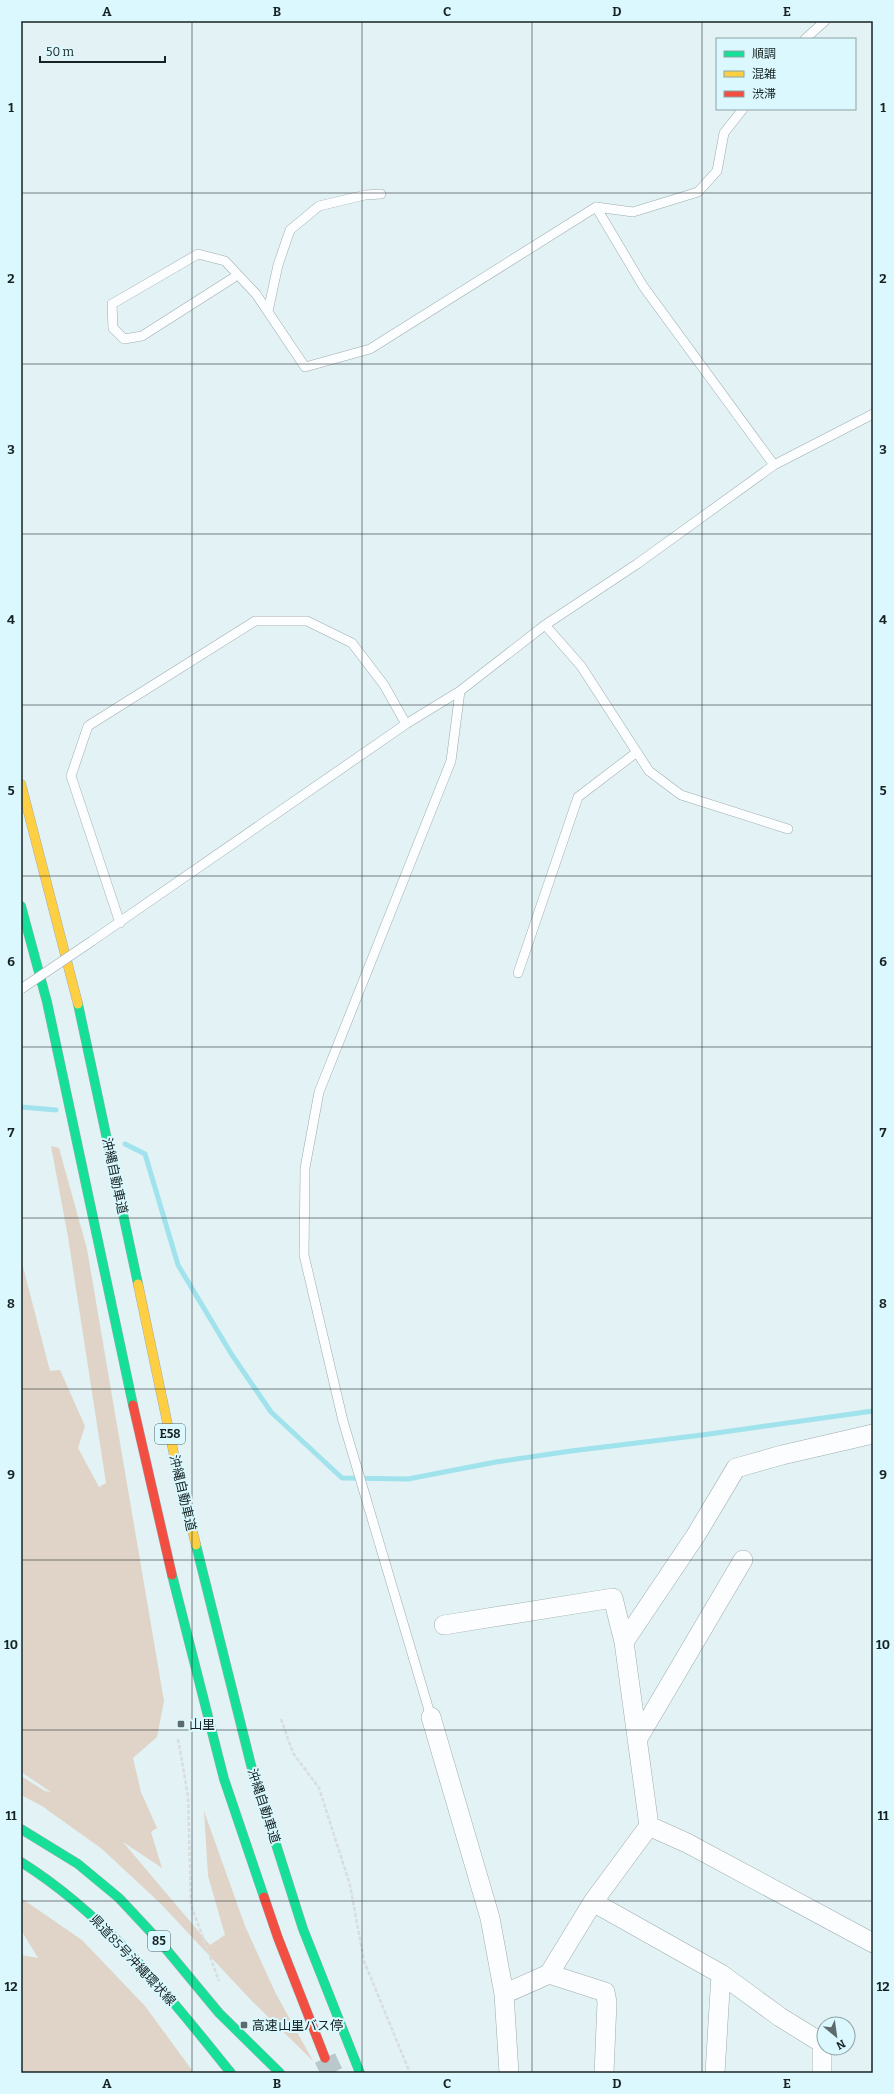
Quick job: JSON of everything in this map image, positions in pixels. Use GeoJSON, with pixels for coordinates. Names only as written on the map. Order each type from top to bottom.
{"type":"FeatureCollection","features":[{"type":"Feature","properties":{"kind":"main road","name":"沖縄自動車道"},"geometry":{"type":"LineString","coordinates":[[21,784],[76,991],[176,1464],[252,1769],[303,1929],[360,2073]]}},
{"type":"Feature","properties":{"kind":"main road","name":"E58"},"geometry":{"type":"LineString","coordinates":[[21,906],[47,1002],[147,1470],[186,1636],[224,1779],[278,1938],[325,2058]]}},
{"type":"Feature","properties":{"kind":"main road","name":"85"},"geometry":{"type":"LineString","coordinates":[[21,1829],[78,1864],[119,1898],[161,1943],[219,2014],[280,2073]]}},
{"type":"Feature","properties":{"kind":"main road","name":"県道85号沖縄環状線"},"geometry":{"type":"LineString","coordinates":[[21,1862],[81,1905],[118,1941],[165,1993],[231,2073]]}},
{"type":"Feature","properties":{"kind":"street"},"geometry":{"type":"LineString","coordinates":[[624,1642],[696,1535],[736,1468],[782,1455],[873,1434]]}},
{"type":"Feature","properties":{"kind":"street"},"geometry":{"type":"LineString","coordinates":[[637,1740],[743,1560]]}},
{"type":"Feature","properties":{"kind":"street"},"geometry":{"type":"LineString","coordinates":[[444,1625],[613,1598],[624,1642],[649,1826],[593,1902],[549,1974],[504,1994]]}},
{"type":"Feature","properties":{"kind":"street"},"geometry":{"type":"LineString","coordinates":[[431,1717],[490,1918],[504,1994],[509,2073]]}},
{"type":"Feature","properties":{"kind":"street"},"geometry":{"type":"LineString","coordinates":[[649,1826],[687,1842],[872,1940]]}},
{"type":"Feature","properties":{"kind":"street"},"geometry":{"type":"LineString","coordinates":[[593,1902],[721,1974],[780,2017],[822,2043],[822,2073]]}},
{"type":"Feature","properties":{"kind":"street"},"geometry":{"type":"LineString","coordinates":[[549,1974],[605,1992],[607,2002],[604,2073]]}},
{"type":"Feature","properties":{"kind":"street"},"geometry":{"type":"LineString","coordinates":[[715,2073],[721,1974]]}},
{"type":"Feature","properties":{"kind":"lane"},"geometry":{"type":"LineString","coordinates":[[806,38],[825,21]]}},
{"type":"Feature","properties":{"kind":"lane"},"geometry":{"type":"LineString","coordinates":[[233,278],[142,336],[124,339],[113,328],[112,304],[198,254],[225,261],[256,294],[305,367],[370,349],[596,207],[633,212],[698,192],[717,171],[724,133],[742,110]]}},
{"type":"Feature","properties":{"kind":"lane"},"geometry":{"type":"LineString","coordinates":[[268,311],[278,265],[290,230],[319,206],[365,195],[381,194]]}},
{"type":"Feature","properties":{"kind":"lane"},"geometry":{"type":"LineString","coordinates":[[596,207],[643,286],[774,465]]}},
{"type":"Feature","properties":{"kind":"lane"},"geometry":{"type":"LineString","coordinates":[[21,989],[120,923],[406,724],[460,691],[545,625],[637,564],[774,465],[873,414]]}},
{"type":"Feature","properties":{"kind":"lane"},"geometry":{"type":"LineString","coordinates":[[120,923],[71,776],[88,726],[255,621],[307,621],[352,643],[384,685],[406,724]]}},
{"type":"Feature","properties":{"kind":"lane"},"geometry":{"type":"LineString","coordinates":[[545,625],[581,666],[649,771],[681,795],[788,829]]}},
{"type":"Feature","properties":{"kind":"lane"},"geometry":{"type":"LineString","coordinates":[[431,1717],[343,1421],[304,1255],[305,1168],[319,1092],[451,761],[460,691]]}},
{"type":"Feature","properties":{"kind":"lane"},"geometry":{"type":"LineString","coordinates":[[518,973],[578,797],[637,752]]}},
{"type":"Feature","properties":{"kind":"path"},"geometry":{"type":"LineString","coordinates":[[281,1718],[293,1753],[319,1788],[350,1885],[364,1961],[410,2073]]}},
{"type":"Feature","properties":{"kind":"path"},"geometry":{"type":"LineString","coordinates":[[178,1738],[188,1796],[191,1905],[220,1983]]}},
{"type":"Feature","properties":{"kind":"shaded area"},"geometry":{"type":"Polygon","coordinates":[[[51,1146],[59,1148],[87,1249],[164,1701],[157,1737],[133,1758],[141,1792],[157,1828],[151,1832],[162,1868],[123,1842],[210,1945],[225,1935],[208,1876],[204,1811],[245,1926],[275,1992],[313,2061],[250,1999],[160,1903],[102,1849],[42,1806],[21,1795],[21,1776],[45,1791],[51,1792],[21,1772],[21,1259],[50,1371],[60,1370],[85,1426],[78,1448],[99,1487],[106,1483],[68,1237],[51,1146]]]}},
{"type":"Feature","properties":{"kind":"shaded area"},"geometry":{"type":"Polygon","coordinates":[[[21,1898],[82,1940],[145,2006],[194,2073],[21,2073],[21,1955],[38,1958],[21,1930],[21,1898]]]}},
{"type":"Feature","properties":{"kind":"waterway"},"geometry":{"type":"LineString","coordinates":[[21,1107],[56,1110]]}},
{"type":"Feature","properties":{"kind":"waterway"},"geometry":{"type":"LineString","coordinates":[[125,1144],[145,1154],[178,1265],[232,1355],[271,1412],[342,1478],[408,1479],[496,1462],[571,1451],[702,1435],[873,1411]]}},
{"type":"Feature","properties":{"kind":"tunnel"},"geometry":{"type":"LineString","coordinates":[[325,2058],[332,2073]]}},
{"type":"Feature","properties":{"kind":"traffic: fast"},"geometry":{"type":"LineString","coordinates":[[21,906],[47,1002],[133,1405]]}},
{"type":"Feature","properties":{"kind":"traffic: fast"},"geometry":{"type":"LineString","coordinates":[[78,1004],[138,1284]]}},
{"type":"Feature","properties":{"kind":"traffic: fast"},"geometry":{"type":"LineString","coordinates":[[196,1545],[252,1769],[303,1929],[360,2073]]}},
{"type":"Feature","properties":{"kind":"traffic: fast"},"geometry":{"type":"LineString","coordinates":[[172,1575],[224,1779],[264,1897]]}},
{"type":"Feature","properties":{"kind":"traffic: fast"},"geometry":{"type":"LineString","coordinates":[[21,1829],[78,1864],[119,1898],[161,1943],[219,2013],[280,2073]]}},
{"type":"Feature","properties":{"kind":"traffic: fast"},"geometry":{"type":"LineString","coordinates":[[21,1862],[52,1883],[81,1907],[135,1958],[160,1986],[231,2073]]}},
{"type":"Feature","properties":{"kind":"traffic: slow"},"geometry":{"type":"LineString","coordinates":[[21,784],[78,1004]]}},
{"type":"Feature","properties":{"kind":"traffic: slow"},"geometry":{"type":"LineString","coordinates":[[138,1284],[176,1464],[196,1545]]}},
{"type":"Feature","properties":{"kind":"traffic: jam"},"geometry":{"type":"LineString","coordinates":[[133,1405],[172,1575]]}},
{"type":"Feature","properties":{"kind":"traffic: jam"},"geometry":{"type":"LineString","coordinates":[[264,1897],[278,1938],[325,2058]]}},
{"type":"Feature","properties":{"kind":"place","name":"山里"},"geometry":{"type":"Point","coordinates":[181,1724]}},
{"type":"Feature","properties":{"kind":"place","name":"高速山里バス停"},"geometry":{"type":"Point","coordinates":[244,2025]}}]}
